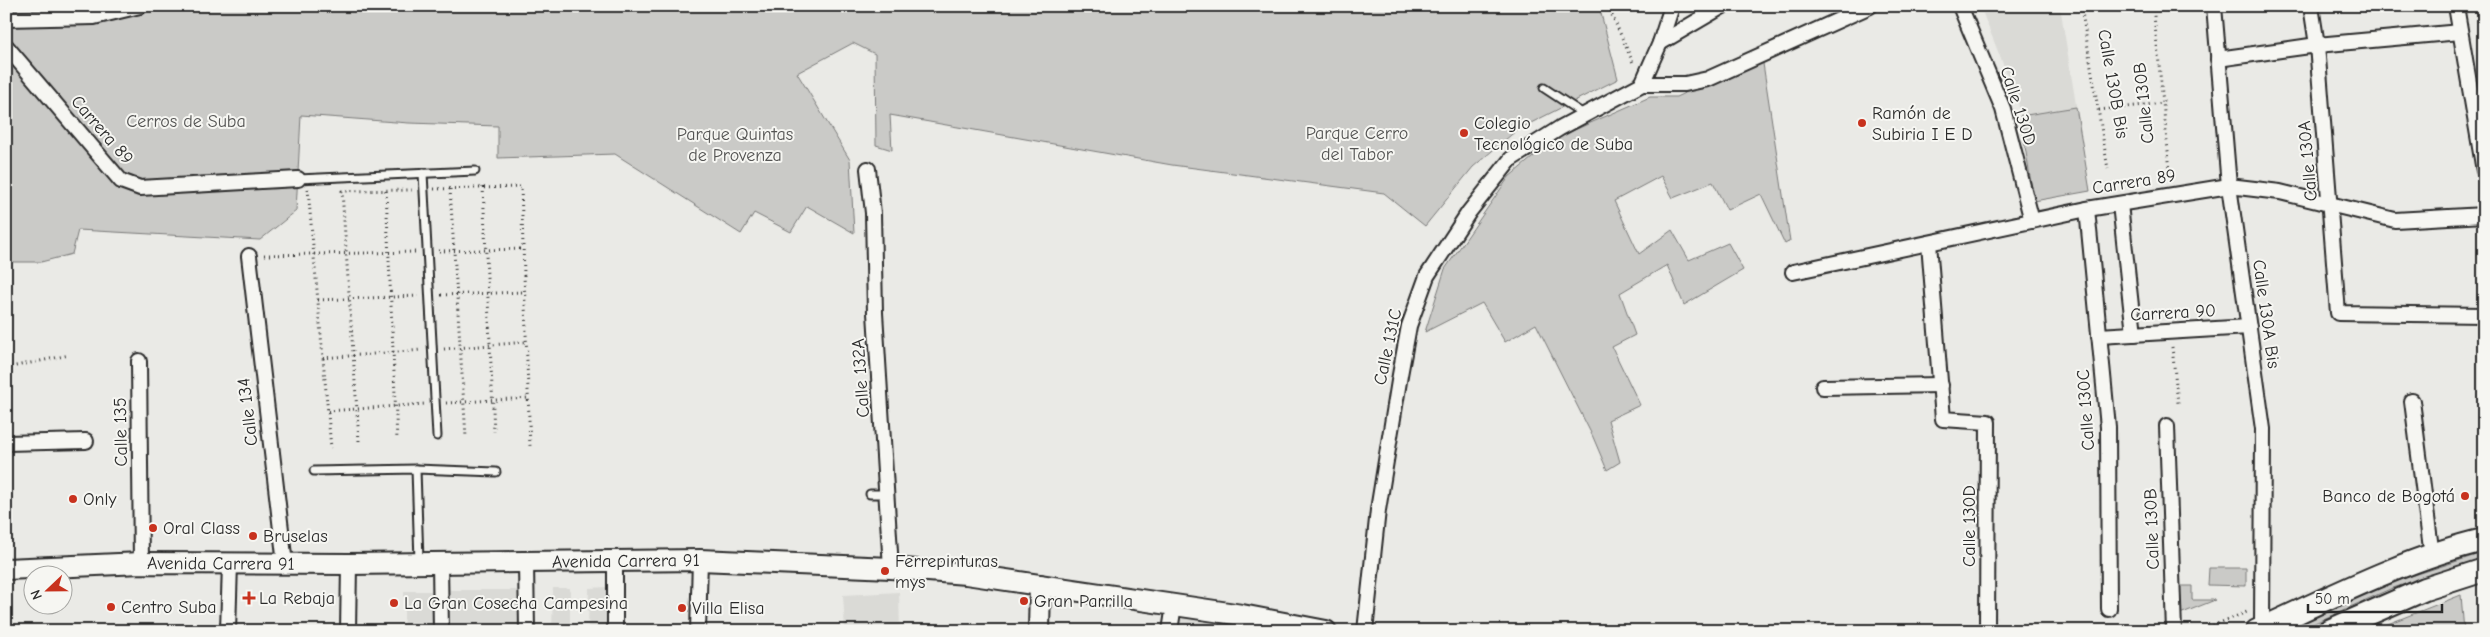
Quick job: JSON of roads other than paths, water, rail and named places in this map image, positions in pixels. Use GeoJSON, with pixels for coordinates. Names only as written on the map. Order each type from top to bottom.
{"type":"FeatureCollection","features":[{"type":"Feature","properties":{"kind":"main road"},"geometry":{"type":"LineString","coordinates":[[2260,630],[2356,586],[2432,556],[2484,540]]}},
{"type":"Feature","properties":{"kind":"main road","name":"Avenida Carrera 91"},"geometry":{"type":"LineString","coordinates":[[6,569],[141,563],[419,564],[700,560],[890,568],[966,574],[1242,615],[1326,631]]}},
{"type":"Feature","properties":{"kind":"main road"},"geometry":{"type":"LineString","coordinates":[[2329,631],[2426,589],[2484,570]]}},
{"type":"Feature","properties":{"kind":"main road"},"geometry":{"type":"LineString","coordinates":[[1039,631],[1040,585]]}},
{"type":"Feature","properties":{"kind":"main road","name":"Avenida Carrera 91"},"geometry":{"type":"LineString","coordinates":[[1242,615],[1265,629]]}},
{"type":"Feature","properties":{"kind":"street"},"geometry":{"type":"LineString","coordinates":[[6,19],[94,17],[140,6]]}},
{"type":"Feature","properties":{"kind":"street"},"geometry":{"type":"LineString","coordinates":[[1672,6],[1660,43],[1642,84],[1685,84],[1708,79],[1870,6]]}},
{"type":"Feature","properties":{"kind":"street"},"geometry":{"type":"LineString","coordinates":[[1660,43],[1723,6]]}},
{"type":"Feature","properties":{"kind":"street","name":"Calle 130D"},"geometry":{"type":"LineString","coordinates":[[1960,6],[2004,109],[2032,221]]}},
{"type":"Feature","properties":{"kind":"street","name":"Calle 130A Bis"},"geometry":{"type":"LineString","coordinates":[[2214,6],[2229,186],[2263,429],[2260,630]]}},
{"type":"Feature","properties":{"kind":"street","name":"Calle 130A"},"geometry":{"type":"LineString","coordinates":[[2312,6],[2318,45],[2338,313],[2484,315]]}},
{"type":"Feature","properties":{"kind":"street"},"geometry":{"type":"LineString","coordinates":[[2456,6],[2484,171]]}},
{"type":"Feature","properties":{"kind":"street"},"geometry":{"type":"LineString","coordinates":[[2218,59],[2318,45],[2460,32]]}},
{"type":"Feature","properties":{"kind":"street","name":"Carrera 89"},"geometry":{"type":"LineString","coordinates":[[6,46],[121,181],[140,188],[303,179]]}},
{"type":"Feature","properties":{"kind":"street","name":"Calle 131C"},"geometry":{"type":"LineString","coordinates":[[1365,631],[1378,510],[1400,375],[1409,326],[1427,276],[1469,212],[1511,159],[1560,128],[1642,84]]}},
{"type":"Feature","properties":{"kind":"street","name":"Calle 132A"},"geometry":{"type":"LineString","coordinates":[[868,169],[871,185],[875,313],[890,568]]}},
{"type":"Feature","properties":{"kind":"street","name":"Carrera 89"},"geometry":{"type":"LineString","coordinates":[[1793,272],[2087,209],[2229,186],[2280,192],[2331,206],[2395,220],[2484,215]]}},
{"type":"Feature","properties":{"kind":"street"},"geometry":{"type":"LineString","coordinates":[[2120,204],[2134,334]]}},
{"type":"Feature","properties":{"kind":"street","name":"Calle 130C"},"geometry":{"type":"LineString","coordinates":[[2087,209],[2108,427],[2109,609]]}},
{"type":"Feature","properties":{"kind":"street"},"geometry":{"type":"LineString","coordinates":[[1823,387],[1941,385],[1929,243]]}},
{"type":"Feature","properties":{"kind":"street","name":"Calle 134"},"geometry":{"type":"LineString","coordinates":[[249,256],[285,564]]}},
{"type":"Feature","properties":{"kind":"street","name":"Carrera 90"},"geometry":{"type":"LineString","coordinates":[[2099,336],[2249,327]]}},
{"type":"Feature","properties":{"kind":"street","name":"Calle 135"},"geometry":{"type":"LineString","coordinates":[[139,360],[141,563]]}},
{"type":"Feature","properties":{"kind":"street","name":"Calle 130D"},"geometry":{"type":"LineString","coordinates":[[1941,385],[1943,419],[1988,422],[1988,631]]}},
{"type":"Feature","properties":{"kind":"street"},"geometry":{"type":"LineString","coordinates":[[2412,401],[2432,556]]}},
{"type":"Feature","properties":{"kind":"street","name":"Calle 130B"},"geometry":{"type":"LineString","coordinates":[[2167,426],[2174,631]]}},
{"type":"Feature","properties":{"kind":"street"},"geometry":{"type":"LineString","coordinates":[[6,443],[86,442]]}},
{"type":"Feature","properties":{"kind":"street"},"geometry":{"type":"LineString","coordinates":[[698,631],[700,560]]}},
{"type":"Feature","properties":{"kind":"street"},"geometry":{"type":"LineString","coordinates":[[6,562],[6,569]]}},
{"type":"Feature","properties":{"kind":"street"},"geometry":{"type":"LineString","coordinates":[[615,631],[616,562]]}},
{"type":"Feature","properties":{"kind":"street"},"geometry":{"type":"LineString","coordinates":[[228,631],[230,563]]}},
{"type":"Feature","properties":{"kind":"street"},"geometry":{"type":"LineString","coordinates":[[440,563],[440,631]]}},
{"type":"Feature","properties":{"kind":"street"},"geometry":{"type":"LineString","coordinates":[[526,563],[527,631]]}},
{"type":"Feature","properties":{"kind":"street"},"geometry":{"type":"LineString","coordinates":[[348,631],[349,564]]}},
{"type":"Feature","properties":{"kind":"street"},"geometry":{"type":"LineString","coordinates":[[1170,631],[1174,605]]}},
{"type":"Feature","properties":{"kind":"lane"},"geometry":{"type":"LineString","coordinates":[[1544,88],[1586,115]]}},
{"type":"Feature","properties":{"kind":"lane"},"geometry":{"type":"LineString","coordinates":[[303,179],[475,171]]}},
{"type":"Feature","properties":{"kind":"lane"},"geometry":{"type":"LineString","coordinates":[[423,173],[438,436]]}},
{"type":"Feature","properties":{"kind":"lane"},"geometry":{"type":"LineString","coordinates":[[416,469],[419,564]]}},
{"type":"Feature","properties":{"kind":"lane"},"geometry":{"type":"LineString","coordinates":[[314,471],[416,469],[496,472]]}},
{"type":"Feature","properties":{"kind":"lane"},"geometry":{"type":"LineString","coordinates":[[870,494],[886,494]]}},
{"type":"Feature","properties":{"kind":"place","name":"Ramón de Subiria I E D"},"geometry":{"type":"Point","coordinates":[1862,123]}},
{"type":"Feature","properties":{"kind":"place","name":"Colegio Tecnológico de Suba"},"geometry":{"type":"Point","coordinates":[1464,133]}},
{"type":"Feature","properties":{"kind":"place","name":"Banco de Bogotá"},"geometry":{"type":"Point","coordinates":[2465,496]}},
{"type":"Feature","properties":{"kind":"place","name":"Only"},"geometry":{"type":"Point","coordinates":[73,499]}},
{"type":"Feature","properties":{"kind":"place","name":"Oral Class"},"geometry":{"type":"Point","coordinates":[153,528]}},
{"type":"Feature","properties":{"kind":"place","name":"Bruselas"},"geometry":{"type":"Point","coordinates":[253,536]}},
{"type":"Feature","properties":{"kind":"place","name":"Ferrepinturas mys"},"geometry":{"type":"Point","coordinates":[885,571]}},
{"type":"Feature","properties":{"kind":"place","name":"La Rebaja"},"geometry":{"type":"Point","coordinates":[249,598]}},
{"type":"Feature","properties":{"kind":"place","name":"Gran Parrilla"},"geometry":{"type":"Point","coordinates":[1024,601]}},
{"type":"Feature","properties":{"kind":"place","name":"La Gran Cosecha Campesina"},"geometry":{"type":"Point","coordinates":[394,603]}},
{"type":"Feature","properties":{"kind":"place","name":"Centro Suba"},"geometry":{"type":"Point","coordinates":[111,607]}},
{"type":"Feature","properties":{"kind":"place","name":"Villa Elisa"},"geometry":{"type":"Point","coordinates":[682,608]}},
{"type":"Feature","properties":{"kind":"park label","name":"Cerros de Suba"},"geometry":{"type":"Point","coordinates":[186,121]}},
{"type":"Feature","properties":{"kind":"park label","name":"Parque Cerro del Tabor"},"geometry":{"type":"Point","coordinates":[1357,143]}},
{"type":"Feature","properties":{"kind":"park label","name":"Parque Quintas de Provenza"},"geometry":{"type":"Point","coordinates":[735,144]}}]}
